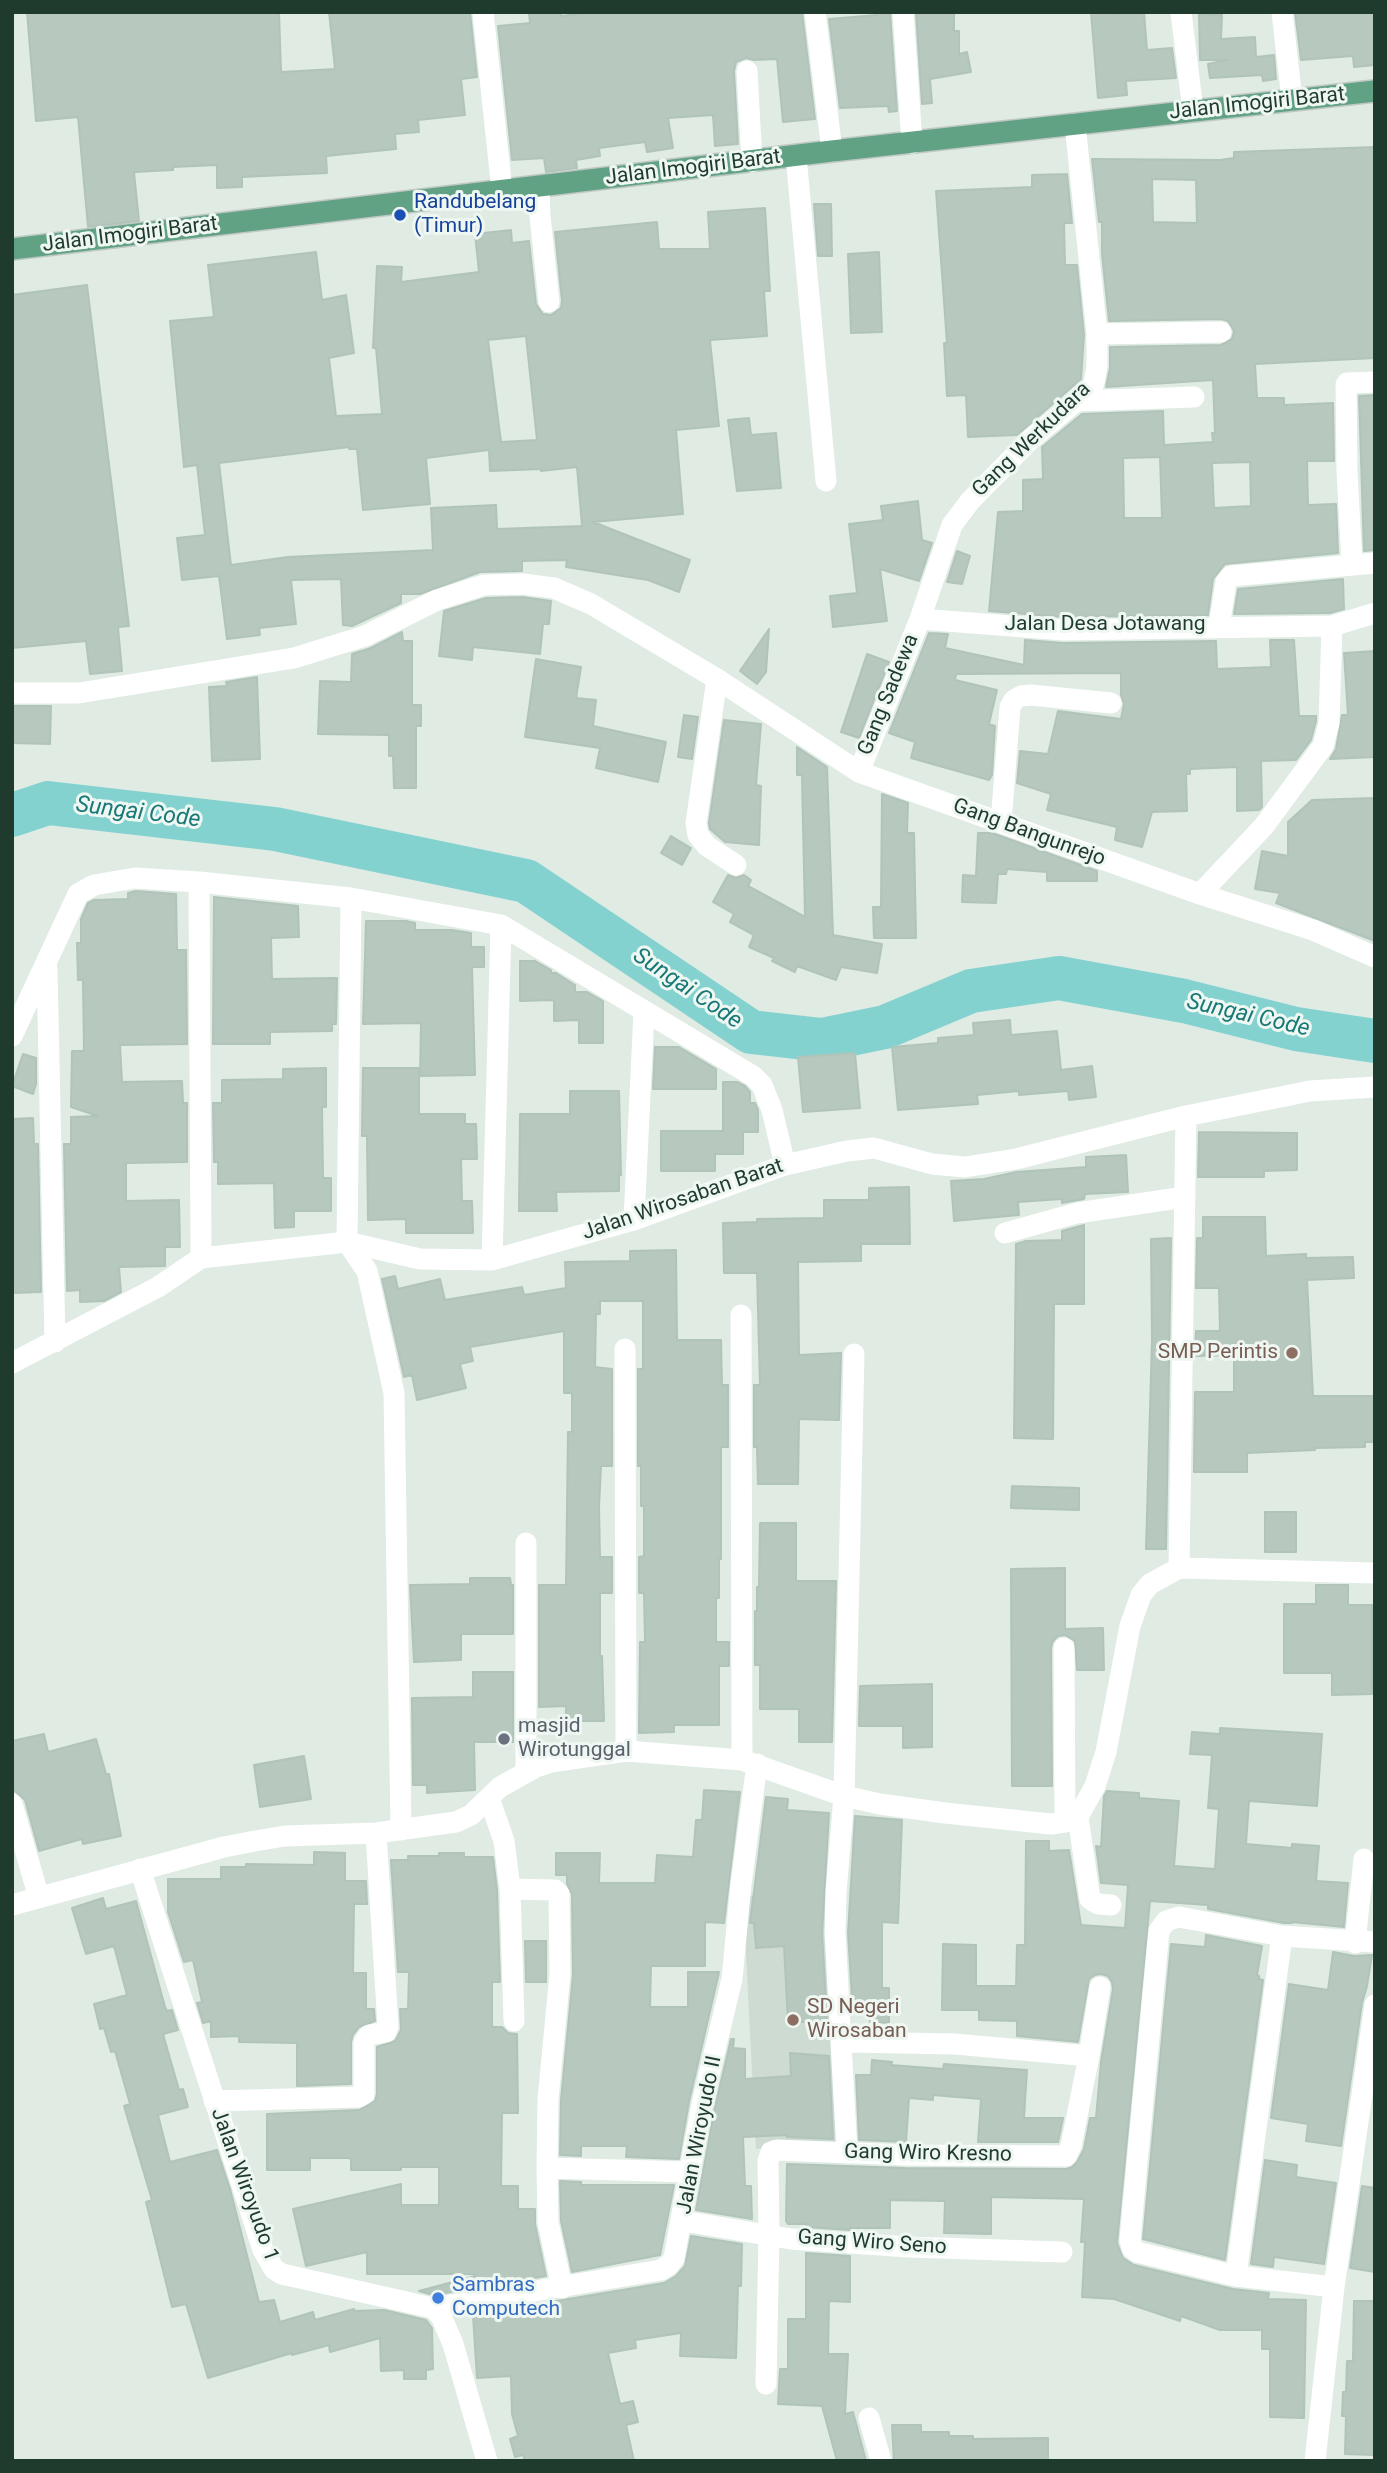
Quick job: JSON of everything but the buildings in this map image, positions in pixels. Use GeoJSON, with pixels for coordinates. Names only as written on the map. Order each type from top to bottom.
{"type":"FeatureCollection","features":[{"type":"Feature","properties":{"kind":"main road","name":"Jalan Imogiri Barat"},"geometry":{"type":"LineString","coordinates":[[12,249],[832,151],[1375,91]]}},
{"type":"Feature","properties":{"kind":"street"},"geometry":{"type":"LineString","coordinates":[[483,12],[502,191]]}},
{"type":"Feature","properties":{"kind":"street"},"geometry":{"type":"LineString","coordinates":[[814,12],[832,151]]}},
{"type":"Feature","properties":{"kind":"street"},"geometry":{"type":"LineString","coordinates":[[903,12],[912,143]]}},
{"type":"Feature","properties":{"kind":"street"},"geometry":{"type":"LineString","coordinates":[[1181,12],[1193,111]]}},
{"type":"Feature","properties":{"kind":"street"},"geometry":{"type":"LineString","coordinates":[[1282,12],[1293,100]]}},
{"type":"Feature","properties":{"kind":"street"},"geometry":{"type":"LineString","coordinates":[[747,71],[752,162]]}},
{"type":"Feature","properties":{"kind":"street","name":"Gang Werkudara"},"geometry":{"type":"LineString","coordinates":[[920,619],[946,538],[962,512],[1031,439],[1091,389],[1094,383],[1097,334],[1075,124]]}},
{"type":"Feature","properties":{"kind":"street"},"geometry":{"type":"LineString","coordinates":[[796,156],[827,481]]}},
{"type":"Feature","properties":{"kind":"street"},"geometry":{"type":"LineString","coordinates":[[539,187],[549,302]]}},
{"type":"Feature","properties":{"kind":"street"},"geometry":{"type":"LineString","coordinates":[[1097,334],[1221,332]]}},
{"type":"Feature","properties":{"kind":"street"},"geometry":{"type":"LineString","coordinates":[[1352,565],[1345,395],[1347,383],[1375,382]]}},
{"type":"Feature","properties":{"kind":"street"},"geometry":{"type":"LineString","coordinates":[[1076,401],[1194,397]]}},
{"type":"Feature","properties":{"kind":"street","name":"Jalan Desa Jotawang"},"geometry":{"type":"LineString","coordinates":[[920,619],[1063,630],[1219,626],[1226,582],[1231,576],[1375,563]]}},
{"type":"Feature","properties":{"kind":"street","name":"Gang Bangunrejo"},"geometry":{"type":"LineString","coordinates":[[12,693],[79,693],[294,658],[365,636],[437,600],[484,585],[501,583],[554,588],[592,604],[718,679],[859,772],[1200,894]]}},
{"type":"Feature","properties":{"kind":"street"},"geometry":{"type":"LineString","coordinates":[[1219,626],[1332,626],[1375,613]]}},
{"type":"Feature","properties":{"kind":"street","name":"Gang Sadewa"},"geometry":{"type":"LineString","coordinates":[[859,772],[920,619]]}},
{"type":"Feature","properties":{"kind":"street"},"geometry":{"type":"LineString","coordinates":[[1332,626],[1329,723],[1323,746],[1258,834],[1200,894],[1313,930],[1375,957]]}},
{"type":"Feature","properties":{"kind":"street"},"geometry":{"type":"LineString","coordinates":[[718,679],[696,823],[698,835],[707,846],[736,864]]}},
{"type":"Feature","properties":{"kind":"street"},"geometry":{"type":"LineString","coordinates":[[1001,823],[1010,707],[1014,700],[1031,695],[1111,703]]}},
{"type":"Feature","properties":{"kind":"street"},"geometry":{"type":"LineString","coordinates":[[12,1036],[78,894],[85,889],[111,880],[135,878],[199,881],[351,898],[501,925],[644,1010],[758,1080],[772,1110],[785,1164]]}},
{"type":"Feature","properties":{"kind":"street"},"geometry":{"type":"LineString","coordinates":[[199,881],[201,1258]]}},
{"type":"Feature","properties":{"kind":"street"},"geometry":{"type":"LineString","coordinates":[[351,898],[347,1242],[367,1271],[394,1392],[401,1830]]}},
{"type":"Feature","properties":{"kind":"street"},"geometry":{"type":"LineString","coordinates":[[492,1260],[501,925]]}},
{"type":"Feature","properties":{"kind":"street"},"geometry":{"type":"LineString","coordinates":[[47,963],[55,1342]]}},
{"type":"Feature","properties":{"kind":"street"},"geometry":{"type":"LineString","coordinates":[[634,1220],[644,1010]]}},
{"type":"Feature","properties":{"kind":"street","name":"Jalan Wirosaban Barat"},"geometry":{"type":"LineString","coordinates":[[12,1363],[158,1287],[201,1258],[347,1242],[420,1259],[492,1260],[634,1220],[785,1164],[847,1151],[868,1148],[932,1164],[965,1167],[1016,1159],[1186,1116],[1310,1091],[1375,1087]]}},
{"type":"Feature","properties":{"kind":"street"},"geometry":{"type":"LineString","coordinates":[[1179,1568],[1186,1116]]}},
{"type":"Feature","properties":{"kind":"street"},"geometry":{"type":"LineString","coordinates":[[1005,1233],[1077,1213],[1185,1197]]}},
{"type":"Feature","properties":{"kind":"street","name":"Jalan Wiroyudo II"},"geometry":{"type":"LineString","coordinates":[[433,2308],[562,2288],[665,2268],[674,2258],[683,2221],[702,2104],[732,1979],[741,1884],[749,1762],[741,1315]]}},
{"type":"Feature","properties":{"kind":"street"},"geometry":{"type":"LineString","coordinates":[[625,1349],[626,1751]]}},
{"type":"Feature","properties":{"kind":"street"},"geometry":{"type":"LineString","coordinates":[[847,2153],[835,1933],[844,1797],[854,1353]]}},
{"type":"Feature","properties":{"kind":"street"},"geometry":{"type":"LineString","coordinates":[[526,1544],[526,1772]]}},
{"type":"Feature","properties":{"kind":"street"},"geometry":{"type":"LineString","coordinates":[[12,1905],[255,1840],[285,1836],[376,1833],[462,1820],[471,1815],[500,1787],[526,1772],[551,1762],[626,1751],[749,1762],[844,1797],[945,1813],[1051,1824],[1072,1819],[1095,1786],[1105,1752],[1130,1626],[1138,1600],[1150,1584],[1179,1568],[1375,1573]]}},
{"type":"Feature","properties":{"kind":"street"},"geometry":{"type":"LineString","coordinates":[[1064,1648],[1072,1819],[1090,1899],[1098,1904],[1111,1905]]}},
{"type":"Feature","properties":{"kind":"street"},"geometry":{"type":"LineString","coordinates":[[489,1798],[504,1841],[510,1889],[514,2021]]}},
{"type":"Feature","properties":{"kind":"street"},"geometry":{"type":"LineString","coordinates":[[12,1804],[39,1898]]}},
{"type":"Feature","properties":{"kind":"street"},"geometry":{"type":"LineString","coordinates":[[214,2101],[359,2097],[364,2094],[365,2039],[369,2035],[384,2033],[388,2026],[376,1833]]}},
{"type":"Feature","properties":{"kind":"street"},"geometry":{"type":"LineString","coordinates":[[1334,2287],[1237,2276],[1137,2252],[1131,2245],[1133,2206],[1160,1931],[1166,1921],[1179,1917],[1282,1936],[1365,1943],[1364,1859]]}},
{"type":"Feature","properties":{"kind":"street","name":"Jalan Wiroyudo 1"},"geometry":{"type":"LineString","coordinates":[[140,1869],[263,2250],[274,2269],[282,2274],[433,2308]]}},
{"type":"Feature","properties":{"kind":"street"},"geometry":{"type":"LineString","coordinates":[[510,1889],[555,1890],[559,1894],[560,1974],[548,2099],[547,2168],[548,2222],[562,2288]]}},
{"type":"Feature","properties":{"kind":"street"},"geometry":{"type":"LineString","coordinates":[[1237,2276],[1282,1936]]}},
{"type":"Feature","properties":{"kind":"street"},"geometry":{"type":"LineString","coordinates":[[841,2036],[848,2042],[955,2044],[1089,2056],[1100,1987]]}},
{"type":"Feature","properties":{"kind":"street"},"geometry":{"type":"LineString","coordinates":[[1315,2461],[1334,2287],[1375,2005]]}},
{"type":"Feature","properties":{"kind":"street","name":"Gang Wiro Kresno"},"geometry":{"type":"LineString","coordinates":[[769,2235],[768,2161],[771,2152],[777,2150],[905,2155],[1066,2156],[1071,2146],[1089,2056]]}},
{"type":"Feature","properties":{"kind":"street"},"geometry":{"type":"LineString","coordinates":[[547,2168],[691,2172]]}},
{"type":"Feature","properties":{"kind":"street","name":"Gang Wiro Seno"},"geometry":{"type":"LineString","coordinates":[[683,2221],[791,2239],[909,2247],[1062,2252]]}},
{"type":"Feature","properties":{"kind":"street"},"geometry":{"type":"LineString","coordinates":[[766,2384],[769,2235]]}},
{"type":"Feature","properties":{"kind":"street"},"geometry":{"type":"LineString","coordinates":[[433,2308],[441,2316],[453,2344],[487,2461]]}},
{"type":"Feature","properties":{"kind":"street"},"geometry":{"type":"LineString","coordinates":[[869,2418],[881,2461]]}},
{"type":"Feature","properties":{"kind":"shaded area","name":"SD Negeri Wirosaban"},"geometry":{"type":"Polygon","coordinates":[[[831,1891],[844,2144],[756,2149],[743,1896],[831,1891]]]}},
{"type":"Feature","properties":{"kind":"waterway","name":"Sungai Code"},"geometry":{"type":"LineString","coordinates":[[12,815],[48,803],[275,829],[526,881],[751,1032],[822,1040],[885,1027],[971,991],[1059,978],[1184,1001],[1296,1029],[1375,1041]]}},
{"type":"Feature","properties":{"kind":"place","name":"Randubelang (Timur)"},"geometry":{"type":"Point","coordinates":[400,215]}},
{"type":"Feature","properties":{"kind":"place","name":"SMP Perintis"},"geometry":{"type":"Point","coordinates":[1292,1353]}},
{"type":"Feature","properties":{"kind":"place","name":"masjid Wirotunggal"},"geometry":{"type":"Point","coordinates":[504,1739]}},
{"type":"Feature","properties":{"kind":"place","name":"SD Negeri Wirosaban"},"geometry":{"type":"Point","coordinates":[793,2020]}},
{"type":"Feature","properties":{"kind":"place","name":"Sambras Computech"},"geometry":{"type":"Point","coordinates":[438,2298]}}]}
